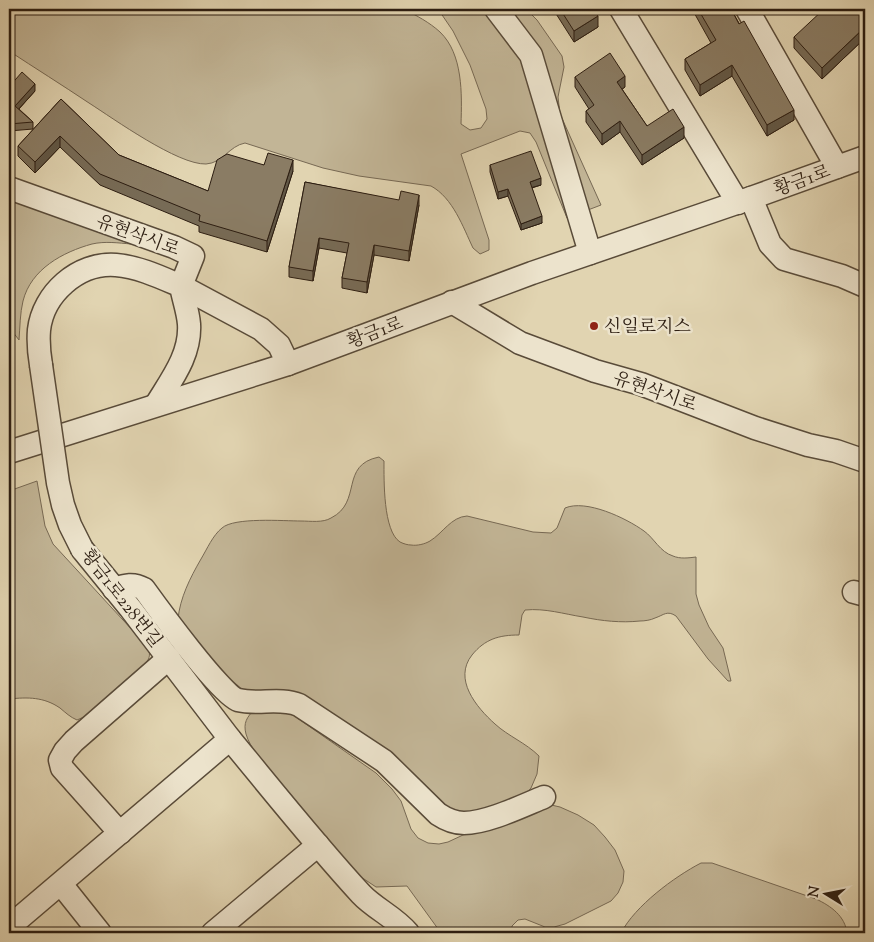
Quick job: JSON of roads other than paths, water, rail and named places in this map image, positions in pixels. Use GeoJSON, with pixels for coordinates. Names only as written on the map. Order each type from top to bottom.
{"type":"FeatureCollection","features":[{"type":"Feature","properties":{"kind":"street"},"geometry":{"type":"LineString","coordinates":[[496,9],[531,55],[590,253]]}},
{"type":"Feature","properties":{"kind":"street"},"geometry":{"type":"LineString","coordinates":[[621,9],[744,200],[770,244],[784,259],[842,276],[865,286]]}},
{"type":"Feature","properties":{"kind":"street"},"geometry":{"type":"LineString","coordinates":[[747,9],[837,167]]}},
{"type":"Feature","properties":{"kind":"street","name":"황금1로"},"geometry":{"type":"LineString","coordinates":[[9,452],[288,364],[452,302],[865,156]]}},
{"type":"Feature","properties":{"kind":"street","name":"유현삭시로"},"geometry":{"type":"LineString","coordinates":[[9,188],[174,247],[193,256],[181,286],[261,329],[279,345],[288,364]]}},
{"type":"Feature","properties":{"kind":"street","name":"황금1로228번길"},"geometry":{"type":"LineString","coordinates":[[181,286],[149,272],[121,266],[98,266],[81,272],[67,280],[54,293],[45,309],[39,329],[40,365],[63,505],[70,525],[82,549],[169,658],[230,739],[364,897],[400,930]]}},
{"type":"Feature","properties":{"kind":"street"},"geometry":{"type":"LineString","coordinates":[[156,405],[185,354],[188,340],[189,323],[181,286]]}},
{"type":"Feature","properties":{"kind":"street","name":"유현삭시로"},"geometry":{"type":"LineString","coordinates":[[452,302],[520,343],[594,371],[641,384],[755,428],[808,446],[836,451],[865,461]]}},
{"type":"Feature","properties":{"kind":"street"},"geometry":{"type":"LineString","coordinates":[[114,589],[127,584],[136,584],[144,589],[212,676],[230,696],[237,700],[283,701],[299,705],[384,761],[446,820],[464,823],[477,822],[544,797]]}},
{"type":"Feature","properties":{"kind":"street"},"geometry":{"type":"LineString","coordinates":[[120,833],[62,768],[60,760],[74,741],[169,658]]}},
{"type":"Feature","properties":{"kind":"street"},"geometry":{"type":"LineString","coordinates":[[12,918],[61,884],[230,739]]}},
{"type":"Feature","properties":{"kind":"street"},"geometry":{"type":"LineString","coordinates":[[213,933],[318,845]]}},
{"type":"Feature","properties":{"kind":"street"},"geometry":{"type":"LineString","coordinates":[[61,884],[100,933]]}},
{"type":"Feature","properties":{"kind":"place","name":"신일로지스"},"geometry":{"type":"Point","coordinates":[594,326]}}]}
